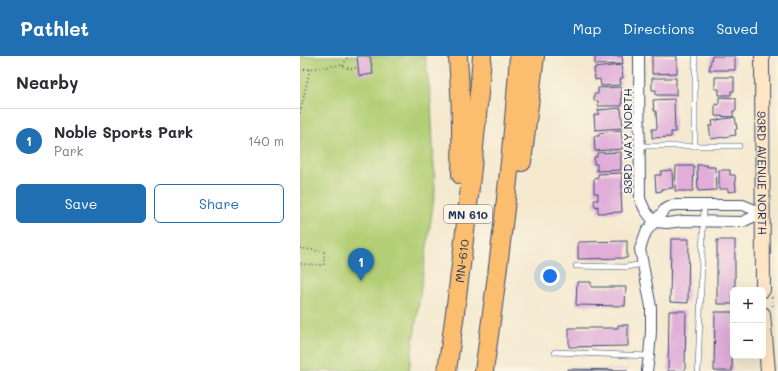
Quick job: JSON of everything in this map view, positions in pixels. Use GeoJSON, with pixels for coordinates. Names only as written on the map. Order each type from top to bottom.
{"type":"FeatureCollection","features":[{"type":"Feature","properties":{"kind":"highway"},"geometry":{"type":"LineString","coordinates":[[446,371],[461,176],[462,122],[458,56]]}},
{"type":"Feature","properties":{"kind":"highway","name":"MN-610"},"geometry":{"type":"LineString","coordinates":[[446,371],[457,302],[469,204],[482,56]]}},
{"type":"Feature","properties":{"kind":"highway","name":"MN 610"},"geometry":{"type":"LineString","coordinates":[[484,371],[494,304],[512,147],[519,56]]}},
{"type":"Feature","properties":{"kind":"highway"},"geometry":{"type":"LineString","coordinates":[[494,304],[511,234],[520,179],[535,56]]}},
{"type":"Feature","properties":{"kind":"street","name":"93RD WAY NORTH"},"geometry":{"type":"LineString","coordinates":[[639,56],[640,199],[645,210],[654,222]]}},
{"type":"Feature","properties":{"kind":"street","name":"93RD AVENUE NORTH"},"geometry":{"type":"LineString","coordinates":[[762,56],[762,287]]}},
{"type":"Feature","properties":{"kind":"street"},"geometry":{"type":"LineString","coordinates":[[647,371],[651,332],[651,307],[640,249],[646,232],[665,209],[674,205],[743,205],[762,213]]}},
{"type":"Feature","properties":{"kind":"street"},"geometry":{"type":"LineString","coordinates":[[654,222],[742,222],[762,213]]}},
{"type":"Feature","properties":{"kind":"street"},"geometry":{"type":"LineString","coordinates":[[764,323],[768,371]]}},
{"type":"Feature","properties":{"kind":"lane"},"geometry":{"type":"LineString","coordinates":[[695,56],[695,146]]}},
{"type":"Feature","properties":{"kind":"lane"},"geometry":{"type":"LineString","coordinates":[[639,146],[738,146]]}},
{"type":"Feature","properties":{"kind":"lane"},"geometry":{"type":"LineString","coordinates":[[698,371],[704,204]]}},
{"type":"Feature","properties":{"kind":"lane"},"geometry":{"type":"LineString","coordinates":[[576,266],[626,267],[643,264]]}},
{"type":"Feature","properties":{"kind":"lane"},"geometry":{"type":"LineString","coordinates":[[555,352],[649,356]]}},
{"type":"Feature","properties":{"kind":"path"},"geometry":{"type":"LineString","coordinates":[[343,66],[348,56]]}},
{"type":"Feature","properties":{"kind":"path"},"geometry":{"type":"LineString","coordinates":[[300,70],[340,65],[350,69],[358,67]]}},
{"type":"Feature","properties":{"kind":"path"},"geometry":{"type":"LineString","coordinates":[[300,113],[310,69]]}},
{"type":"Feature","properties":{"kind":"path"},"geometry":{"type":"LineString","coordinates":[[300,248],[324,252],[324,265],[300,264]]}},
{"type":"Feature","properties":{"kind":"green space"},"geometry":{"type":"Polygon","coordinates":[[[300,56],[425,56],[431,102],[435,191],[409,371],[300,371],[300,56]]]}},
{"type":"Feature","properties":{"kind":"building"},"geometry":{"type":"Polygon","coordinates":[[[357,56],[370,56],[373,74],[359,76],[357,56]]]}},
{"type":"Feature","properties":{"kind":"building"},"geometry":{"type":"Polygon","coordinates":[[[595,56],[622,56],[623,64],[595,65],[595,56]]]}},
{"type":"Feature","properties":{"kind":"building"},"geometry":{"type":"Polygon","coordinates":[[[652,56],[677,56],[677,73],[652,74],[652,56]]]}},
{"type":"Feature","properties":{"kind":"building"},"geometry":{"type":"Polygon","coordinates":[[[712,56],[735,56],[735,70],[709,70],[712,56]]]}},
{"type":"Feature","properties":{"kind":"building"},"geometry":{"type":"Polygon","coordinates":[[[621,65],[623,78],[620,79],[621,85],[601,86],[600,79],[595,80],[594,68],[621,65]]]}},
{"type":"Feature","properties":{"kind":"building"},"geometry":{"type":"Polygon","coordinates":[[[715,77],[734,77],[734,91],[731,91],[731,95],[719,95],[719,89],[715,89],[715,77]]]}},
{"type":"Feature","properties":{"kind":"building"},"geometry":{"type":"Polygon","coordinates":[[[652,78],[676,78],[676,95],[656,95],[656,90],[652,90],[652,78]]]}},
{"type":"Feature","properties":{"kind":"building"},"geometry":{"type":"Polygon","coordinates":[[[621,87],[622,106],[598,106],[598,101],[594,101],[594,94],[598,94],[598,88],[621,87]]]}},
{"type":"Feature","properties":{"kind":"building"},"geometry":{"type":"Polygon","coordinates":[[[719,97],[736,98],[736,111],[733,111],[733,117],[715,116],[715,104],[719,105],[719,97]]]}},
{"type":"Feature","properties":{"kind":"building"},"geometry":{"type":"Polygon","coordinates":[[[674,99],[675,132],[671,132],[671,137],[652,138],[652,129],[657,129],[656,111],[654,111],[653,100],[674,99]]]}},
{"type":"Feature","properties":{"kind":"building"},"geometry":{"type":"Polygon","coordinates":[[[621,108],[623,128],[595,130],[594,115],[599,114],[598,110],[621,108]]]}},
{"type":"Feature","properties":{"kind":"building"},"geometry":{"type":"Polygon","coordinates":[[[735,117],[737,129],[735,130],[736,135],[711,139],[709,126],[713,126],[712,121],[735,117]]]}},
{"type":"Feature","properties":{"kind":"building"},"geometry":{"type":"Polygon","coordinates":[[[621,130],[623,149],[595,151],[594,136],[599,136],[599,133],[621,130]]]}},
{"type":"Feature","properties":{"kind":"building"},"geometry":{"type":"Polygon","coordinates":[[[621,152],[621,170],[597,171],[597,164],[594,164],[594,157],[597,157],[597,153],[621,152]]]}},
{"type":"Feature","properties":{"kind":"building"},"geometry":{"type":"Polygon","coordinates":[[[697,165],[715,167],[716,190],[698,191],[697,165]]]}},
{"type":"Feature","properties":{"kind":"building"},"geometry":{"type":"Polygon","coordinates":[[[676,166],[694,166],[693,191],[675,191],[676,166]]]}},
{"type":"Feature","properties":{"kind":"building"},"geometry":{"type":"Polygon","coordinates":[[[672,170],[673,188],[662,189],[662,191],[656,192],[655,175],[661,175],[661,171],[672,170]]]}},
{"type":"Feature","properties":{"kind":"building"},"geometry":{"type":"Polygon","coordinates":[[[719,170],[730,170],[730,175],[735,175],[736,191],[728,192],[728,189],[719,189],[719,170]]]}},
{"type":"Feature","properties":{"kind":"building"},"geometry":{"type":"Polygon","coordinates":[[[622,173],[622,212],[598,213],[598,206],[595,207],[594,200],[598,200],[598,193],[594,193],[594,179],[598,178],[598,174],[622,173]]]}},
{"type":"Feature","properties":{"kind":"building"},"geometry":{"type":"Polygon","coordinates":[[[671,239],[689,239],[688,303],[670,302],[671,239]]]}},
{"type":"Feature","properties":{"kind":"building"},"geometry":{"type":"Polygon","coordinates":[[[717,240],[735,240],[735,287],[730,287],[730,304],[717,304],[717,240]]]}},
{"type":"Feature","properties":{"kind":"building"},"geometry":{"type":"Polygon","coordinates":[[[627,241],[627,258],[578,259],[578,242],[627,241]]]}},
{"type":"Feature","properties":{"kind":"building"},"geometry":{"type":"Polygon","coordinates":[[[577,282],[591,282],[591,287],[626,287],[625,306],[576,305],[577,282]]]}},
{"type":"Feature","properties":{"kind":"building"},"geometry":{"type":"Polygon","coordinates":[[[669,311],[686,311],[685,371],[668,371],[669,311]]]}},
{"type":"Feature","properties":{"kind":"building"},"geometry":{"type":"Polygon","coordinates":[[[715,312],[730,312],[730,359],[732,359],[732,371],[714,371],[715,312]]]}},
{"type":"Feature","properties":{"kind":"building"},"geometry":{"type":"Polygon","coordinates":[[[618,325],[628,325],[628,346],[569,347],[569,328],[618,328],[618,325]]]}},
{"type":"Feature","properties":{"kind":"building"},"geometry":{"type":"Polygon","coordinates":[[[568,369],[627,370],[627,371],[568,371],[568,369]]]}},
{"type":"Feature","properties":{"kind":"place","name":"Noble Sports Park"},"geometry":{"type":"Point","coordinates":[361,281]}}]}
